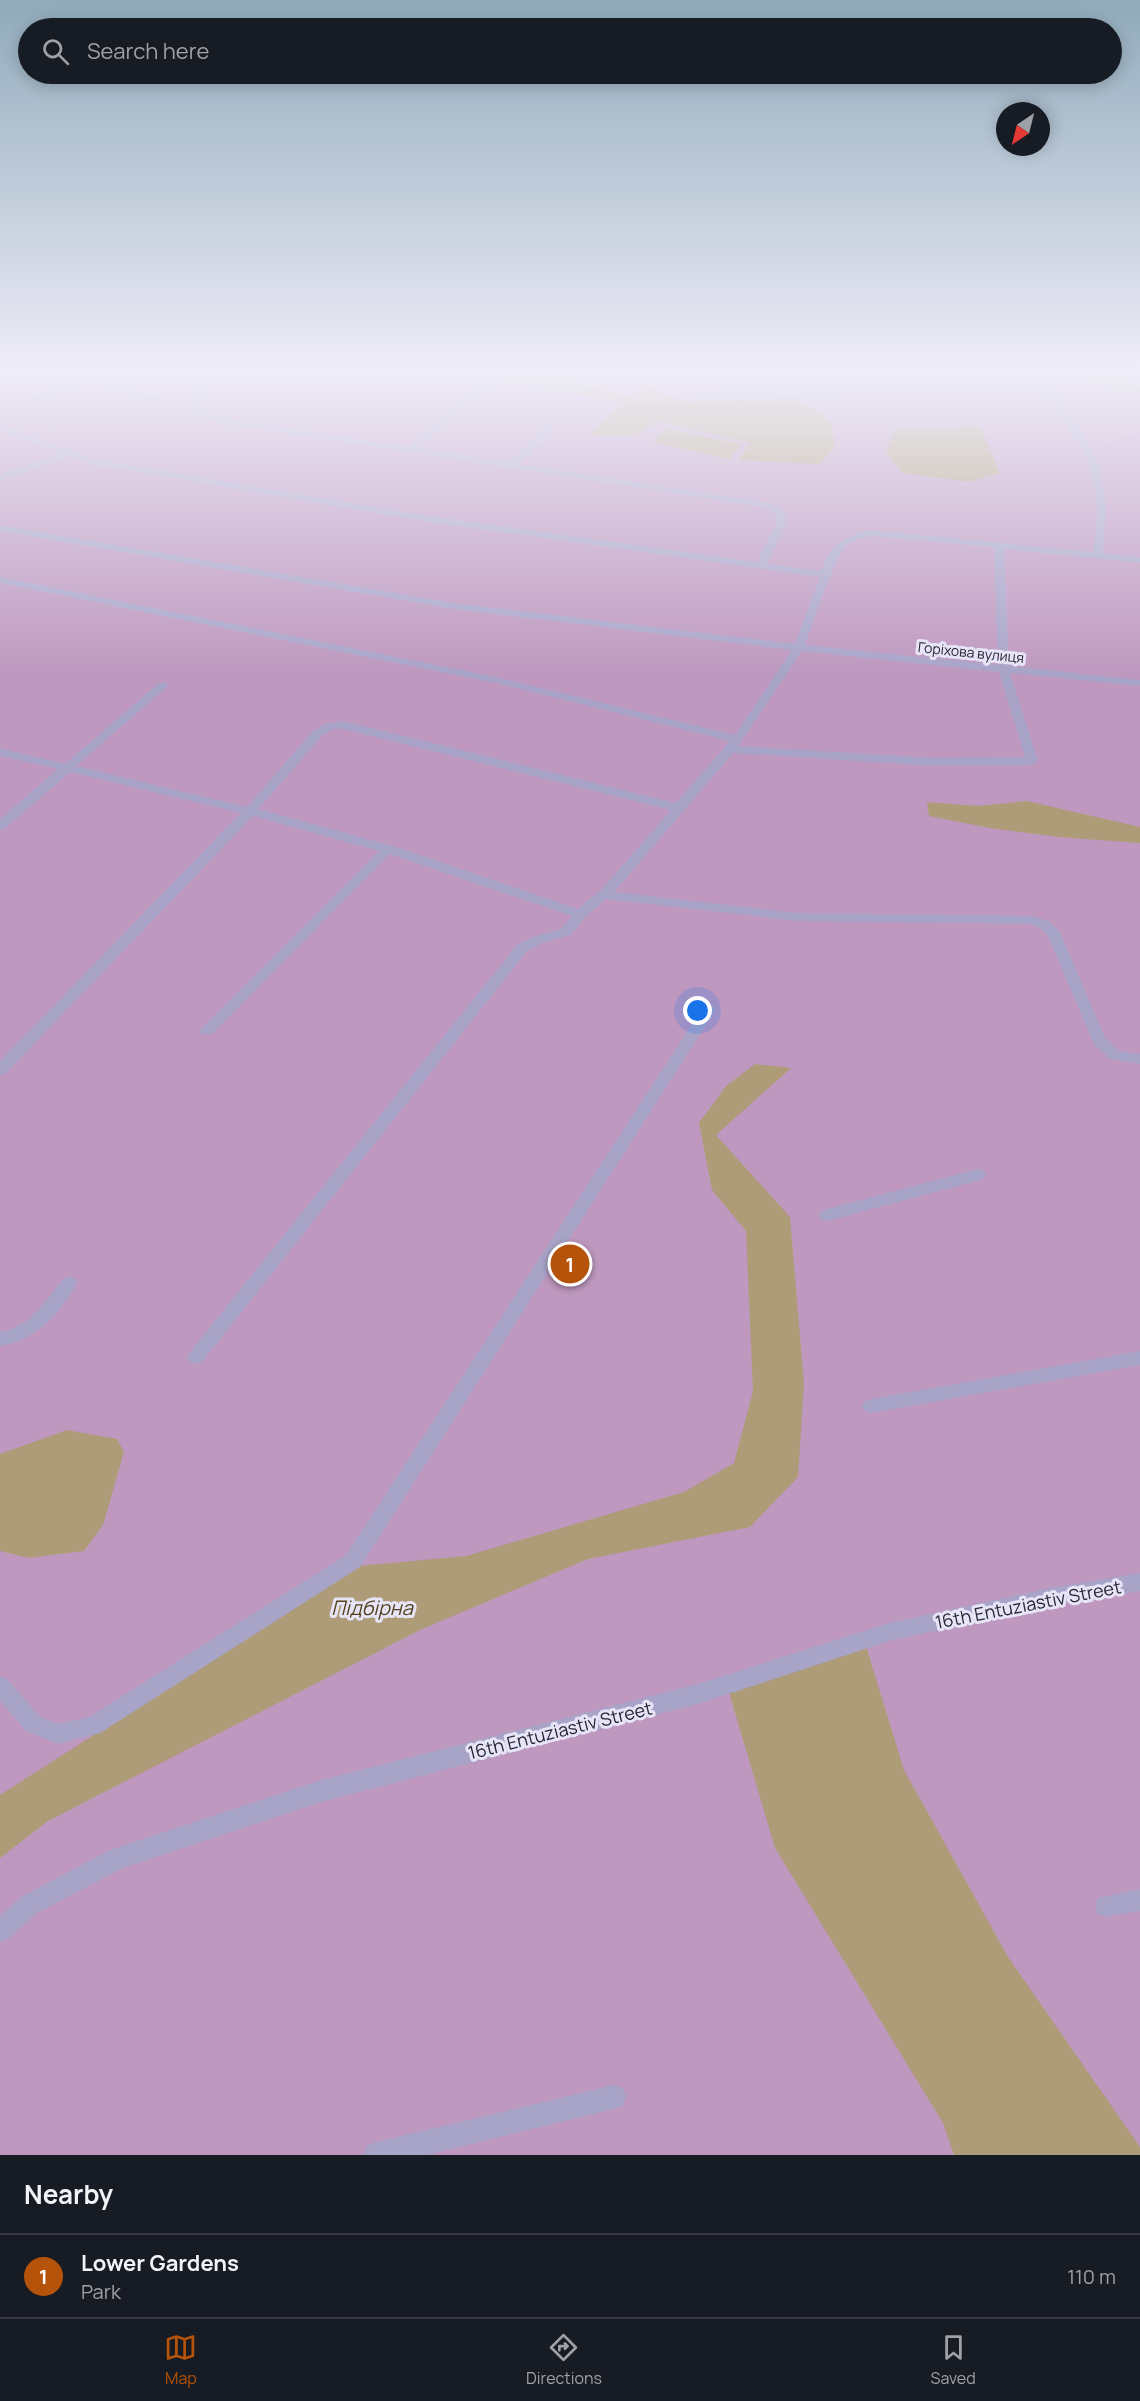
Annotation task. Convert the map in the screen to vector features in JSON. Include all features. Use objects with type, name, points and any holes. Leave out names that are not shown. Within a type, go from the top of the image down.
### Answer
[{"type":"street","points":[[163,474],[422,518],[826,575]]},
{"type":"street","points":[[573,474],[767,505],[779,512],[782,521],[761,565]]},
{"type":"street","points":[[1095,474],[1100,491],[1102,527],[1097,557]]},
{"type":"street","name":"Горіхова вулиця","points":[[0,528],[454,606],[799,647],[1140,683]]},
{"type":"street","points":[[196,1357],[522,948],[537,940],[566,932],[580,914],[604,895],[734,744],[799,647],[827,569],[842,544],[851,538],[870,533],[1140,560]]},
{"type":"street","points":[[0,580],[496,680],[734,744],[935,762],[1032,762],[1004,670],[999,546]]},
{"type":"street","points":[[0,826],[163,685]]},
{"type":"street","points":[[0,1070],[250,811],[317,734],[329,726],[343,725],[680,808]]},
{"type":"street","points":[[0,752],[250,811],[388,849],[580,914]]},
{"type":"street","points":[[207,1031],[388,849]]},
{"type":"street","points":[[604,895],[798,917],[1030,920],[1044,924],[1053,932],[1099,1041],[1115,1055],[1140,1059]]},
{"type":"street","points":[[0,1686],[33,1724],[58,1734],[93,1726],[353,1561],[709,1009]]},
{"type":"street","points":[[827,1215],[978,1175]]},
{"type":"street","points":[[0,1339],[24,1330],[50,1308],[69,1283]]},
{"type":"street","points":[[871,1406],[1140,1358]]},
{"type":"street","name":"16th Entuziastiv Street","points":[[0,1931],[29,1905],[118,1858],[321,1791],[698,1694],[889,1632],[1050,1597],[1140,1582]]},
{"type":"street","points":[[1106,1906],[1140,1900]]},
{"type":"street","points":[[376,2155],[614,2097]]},
{"type":"shaded area","points":[[0,474],[1140,474],[1140,2155],[0,2155]]},
{"type":"water","points":[[907,474],[998,474],[969,482]]},
{"type":"water","points":[[1027,801],[1140,827],[1140,843],[1058,837],[990,828],[929,816],[927,802],[978,806]]},
{"type":"water","name":"Підбірна","points":[[755,1064],[791,1068],[716,1135],[790,1217],[804,1384],[798,1477],[750,1527],[588,1559],[422,1629],[48,1821],[0,1858],[0,1795],[358,1566],[466,1556],[684,1492],[734,1463],[753,1391],[746,1231],[712,1190],[699,1123],[726,1086]]},
{"type":"water","points":[[67,1430],[117,1439],[124,1452],[103,1525],[84,1551],[29,1558],[0,1551],[0,1454]]},
{"type":"water","points":[[865,1643],[904,1770],[1008,1957],[1140,2147],[1140,2155],[954,2155],[943,2123],[775,1848],[728,1689]]},
{"type":"place","name":"Lower Gardens","points":[[570,1264]]}]
